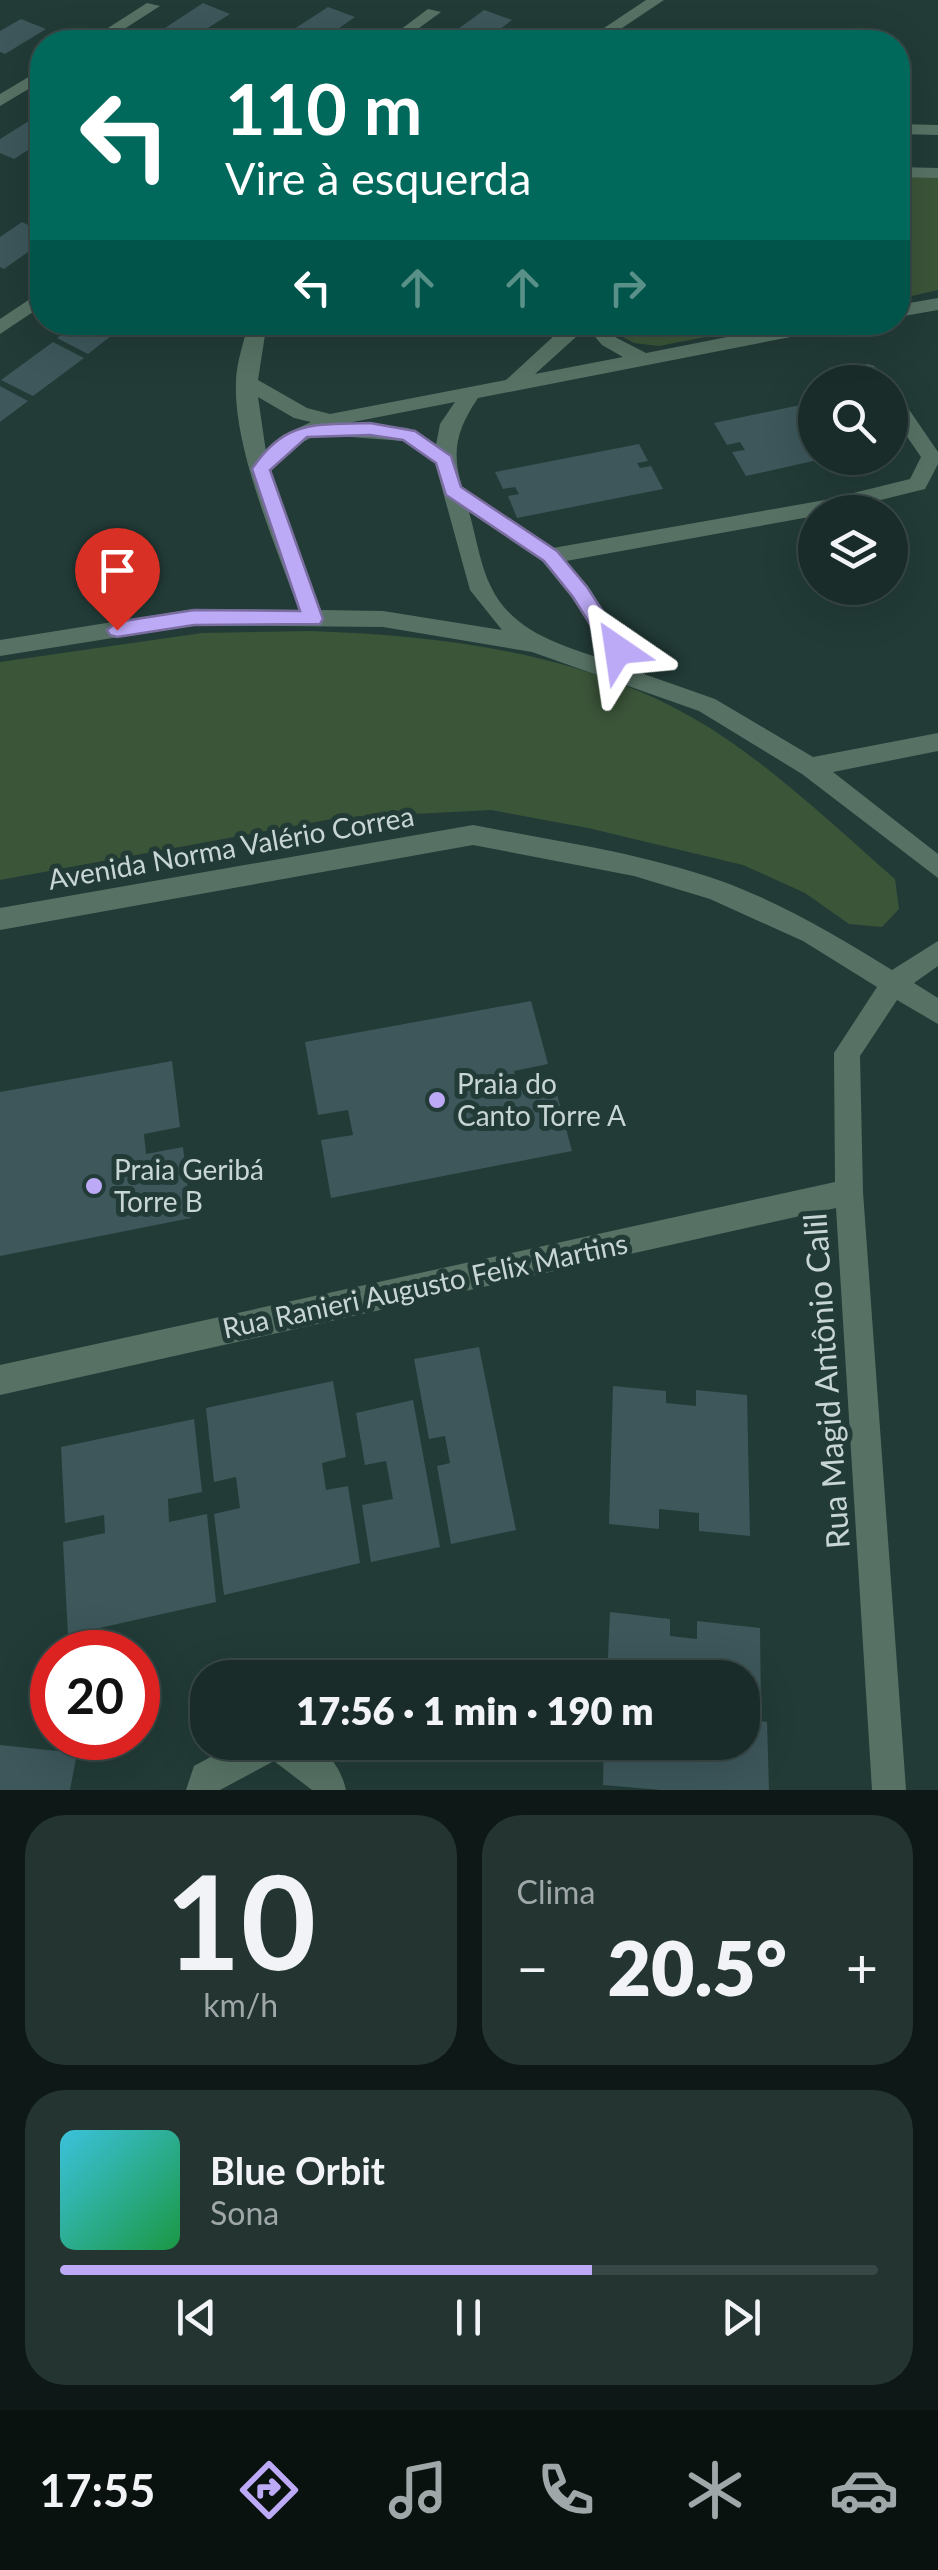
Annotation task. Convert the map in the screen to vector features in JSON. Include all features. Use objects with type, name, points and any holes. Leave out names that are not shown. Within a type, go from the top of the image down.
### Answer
[{"type":"street","points":[[610,30],[656,0]]},
{"type":"street","points":[[113,30],[152,6]]},
{"type":"street","points":[[408,30],[434,12]]},
{"type":"street","points":[[0,101],[30,82]]},
{"type":"street","points":[[910,129],[938,130]]},
{"type":"street","points":[[910,172],[938,173]]},
{"type":"street","points":[[910,309],[938,304]]},
{"type":"street","points":[[0,328],[30,306]]},
{"type":"street","points":[[253,335],[245,381],[261,469],[313,619]]},
{"type":"street","points":[[513,383],[567,335]]},
{"type":"street","points":[[601,335],[644,359]]},
{"type":"street","points":[[261,469],[273,454],[303,432],[332,420],[769,335]]},
{"type":"street","points":[[245,381],[301,413],[332,420]]},
{"type":"street","points":[[470,395],[450,424],[444,460],[480,590],[503,619],[534,644]]},
{"type":"street","points":[[550,556],[825,506],[918,484],[931,457],[908,423]]},
{"type":"street","points":[[303,432],[370,429],[408,435],[444,460]]},
{"type":"street","points":[[452,490],[550,556],[580,592],[636,680]]},
{"type":"street","points":[[0,648],[194,618],[383,620],[534,644],[707,705],[810,767],[938,868]]},
{"type":"street","points":[[810,767],[938,742]]},
{"type":"street","name":"Avenida Norma Valério Correa","points":[[0,919],[473,835],[634,866],[716,890],[812,933],[895,982]]},
{"type":"street","points":[[938,952],[895,982],[938,1012]]},
{"type":"street","name":"Rua Magid Antônio Calil","points":[[889,1790],[850,1192],[847,1054],[895,982]]},
{"type":"street","name":"Rua Ranieri Augusto Felix Martins","points":[[0,1380],[850,1192]]},
{"type":"street","points":[[203,1790],[206,1778],[240,1760]]},
{"type":"street","points":[[301,1760],[326,1777],[329,1790]]},
{"type":"green space","points":[[910,177],[938,177],[938,290],[910,296]]},
{"type":"green space","points":[[619,335],[715,335],[659,346],[634,343]]},
{"type":"green space","points":[[309,631],[408,637],[507,651],[603,677],[649,695],[720,734],[798,794],[895,879],[899,909],[882,927],[849,924],[805,893],[743,865],[588,828],[491,810],[337,818],[0,880],[0,662],[202,633]]},
{"type":"building","points":[[203,3],[230,14],[205,30],[165,28]]},
{"type":"building","points":[[328,7],[355,17],[336,30],[293,30]]},
{"type":"building","points":[[484,10],[512,20],[499,30],[457,30]]},
{"type":"building","points":[[21,19],[46,29],[30,30],[30,39],[5,54],[0,52],[0,31]]},
{"type":"building","points":[[30,120],[30,149],[14,159],[0,153],[0,139]]},
{"type":"building","points":[[22,222],[30,226],[30,251],[4,269],[0,267],[0,237]]},
{"type":"building","points":[[61,335],[112,335],[88,354],[57,338]]},
{"type":"building","points":[[53,342],[84,358],[33,396],[1,380]]},
{"type":"building","points":[[0,386],[28,401],[0,422]]},
{"type":"building","points":[[798,406],[798,464],[746,476],[732,452],[745,450],[740,442],[727,445],[714,423]]},
{"type":"building","points":[[639,444],[648,461],[637,463],[640,468],[651,466],[663,489],[517,518],[508,496],[519,494],[515,487],[503,489],[495,472]]},
{"type":"building","name":"Praia do Canto Torre A","points":[[531,1001],[548,1064],[514,1071],[518,1090],[554,1083],[572,1151],[331,1198],[321,1140],[353,1135],[348,1110],[318,1115],[305,1042]]},
{"type":"building","name":"Praia Geribá Torre B","points":[[172,1061],[180,1127],[144,1134],[146,1154],[183,1147],[191,1218],[0,1256],[0,1092]]},
{"type":"building","points":[[479,1347],[516,1530],[451,1544],[437,1466],[450,1463],[445,1436],[429,1439],[414,1359]]},
{"type":"building","points":[[333,1381],[346,1457],[322,1463],[326,1490],[348,1486],[360,1563],[224,1595],[214,1514],[240,1508],[236,1477],[214,1482],[206,1408]]},
{"type":"building","points":[[613,1386],[666,1391],[666,1403],[696,1406],[696,1390],[747,1395],[750,1536],[699,1531],[699,1513],[659,1509],[659,1529],[609,1524]]},
{"type":"building","points":[[413,1400],[440,1547],[371,1562],[362,1505],[393,1499],[386,1461],[365,1465],[356,1413]]},
{"type":"building","points":[[194,1419],[202,1492],[168,1499],[169,1522],[207,1514],[216,1602],[90,1630],[68,1630],[63,1542],[105,1533],[104,1515],[65,1523],[61,1447]]},
{"type":"building","points":[[610,1612],[670,1619],[670,1636],[697,1639],[697,1621],[760,1628],[761,1707],[760,1660],[608,1660]]},
{"type":"building","points":[[760,1721],[767,1722],[769,1790],[661,1790],[603,1785],[604,1760],[760,1760]]},
{"type":"building","points":[[0,1745],[30,1748],[30,1760],[76,1760],[70,1790],[0,1790]]},
{"type":"place","name":"Praia do Canto Torre A","points":[[437,1100]]},
{"type":"place","name":"Praia Geribá Torre B","points":[[94,1186]]},
{"type":"route","points":[[117,630],[194,618],[313,619],[261,469],[273,454],[303,432],[370,429],[408,435],[444,460],[452,490],[550,556],[580,592],[618,650]]}]
